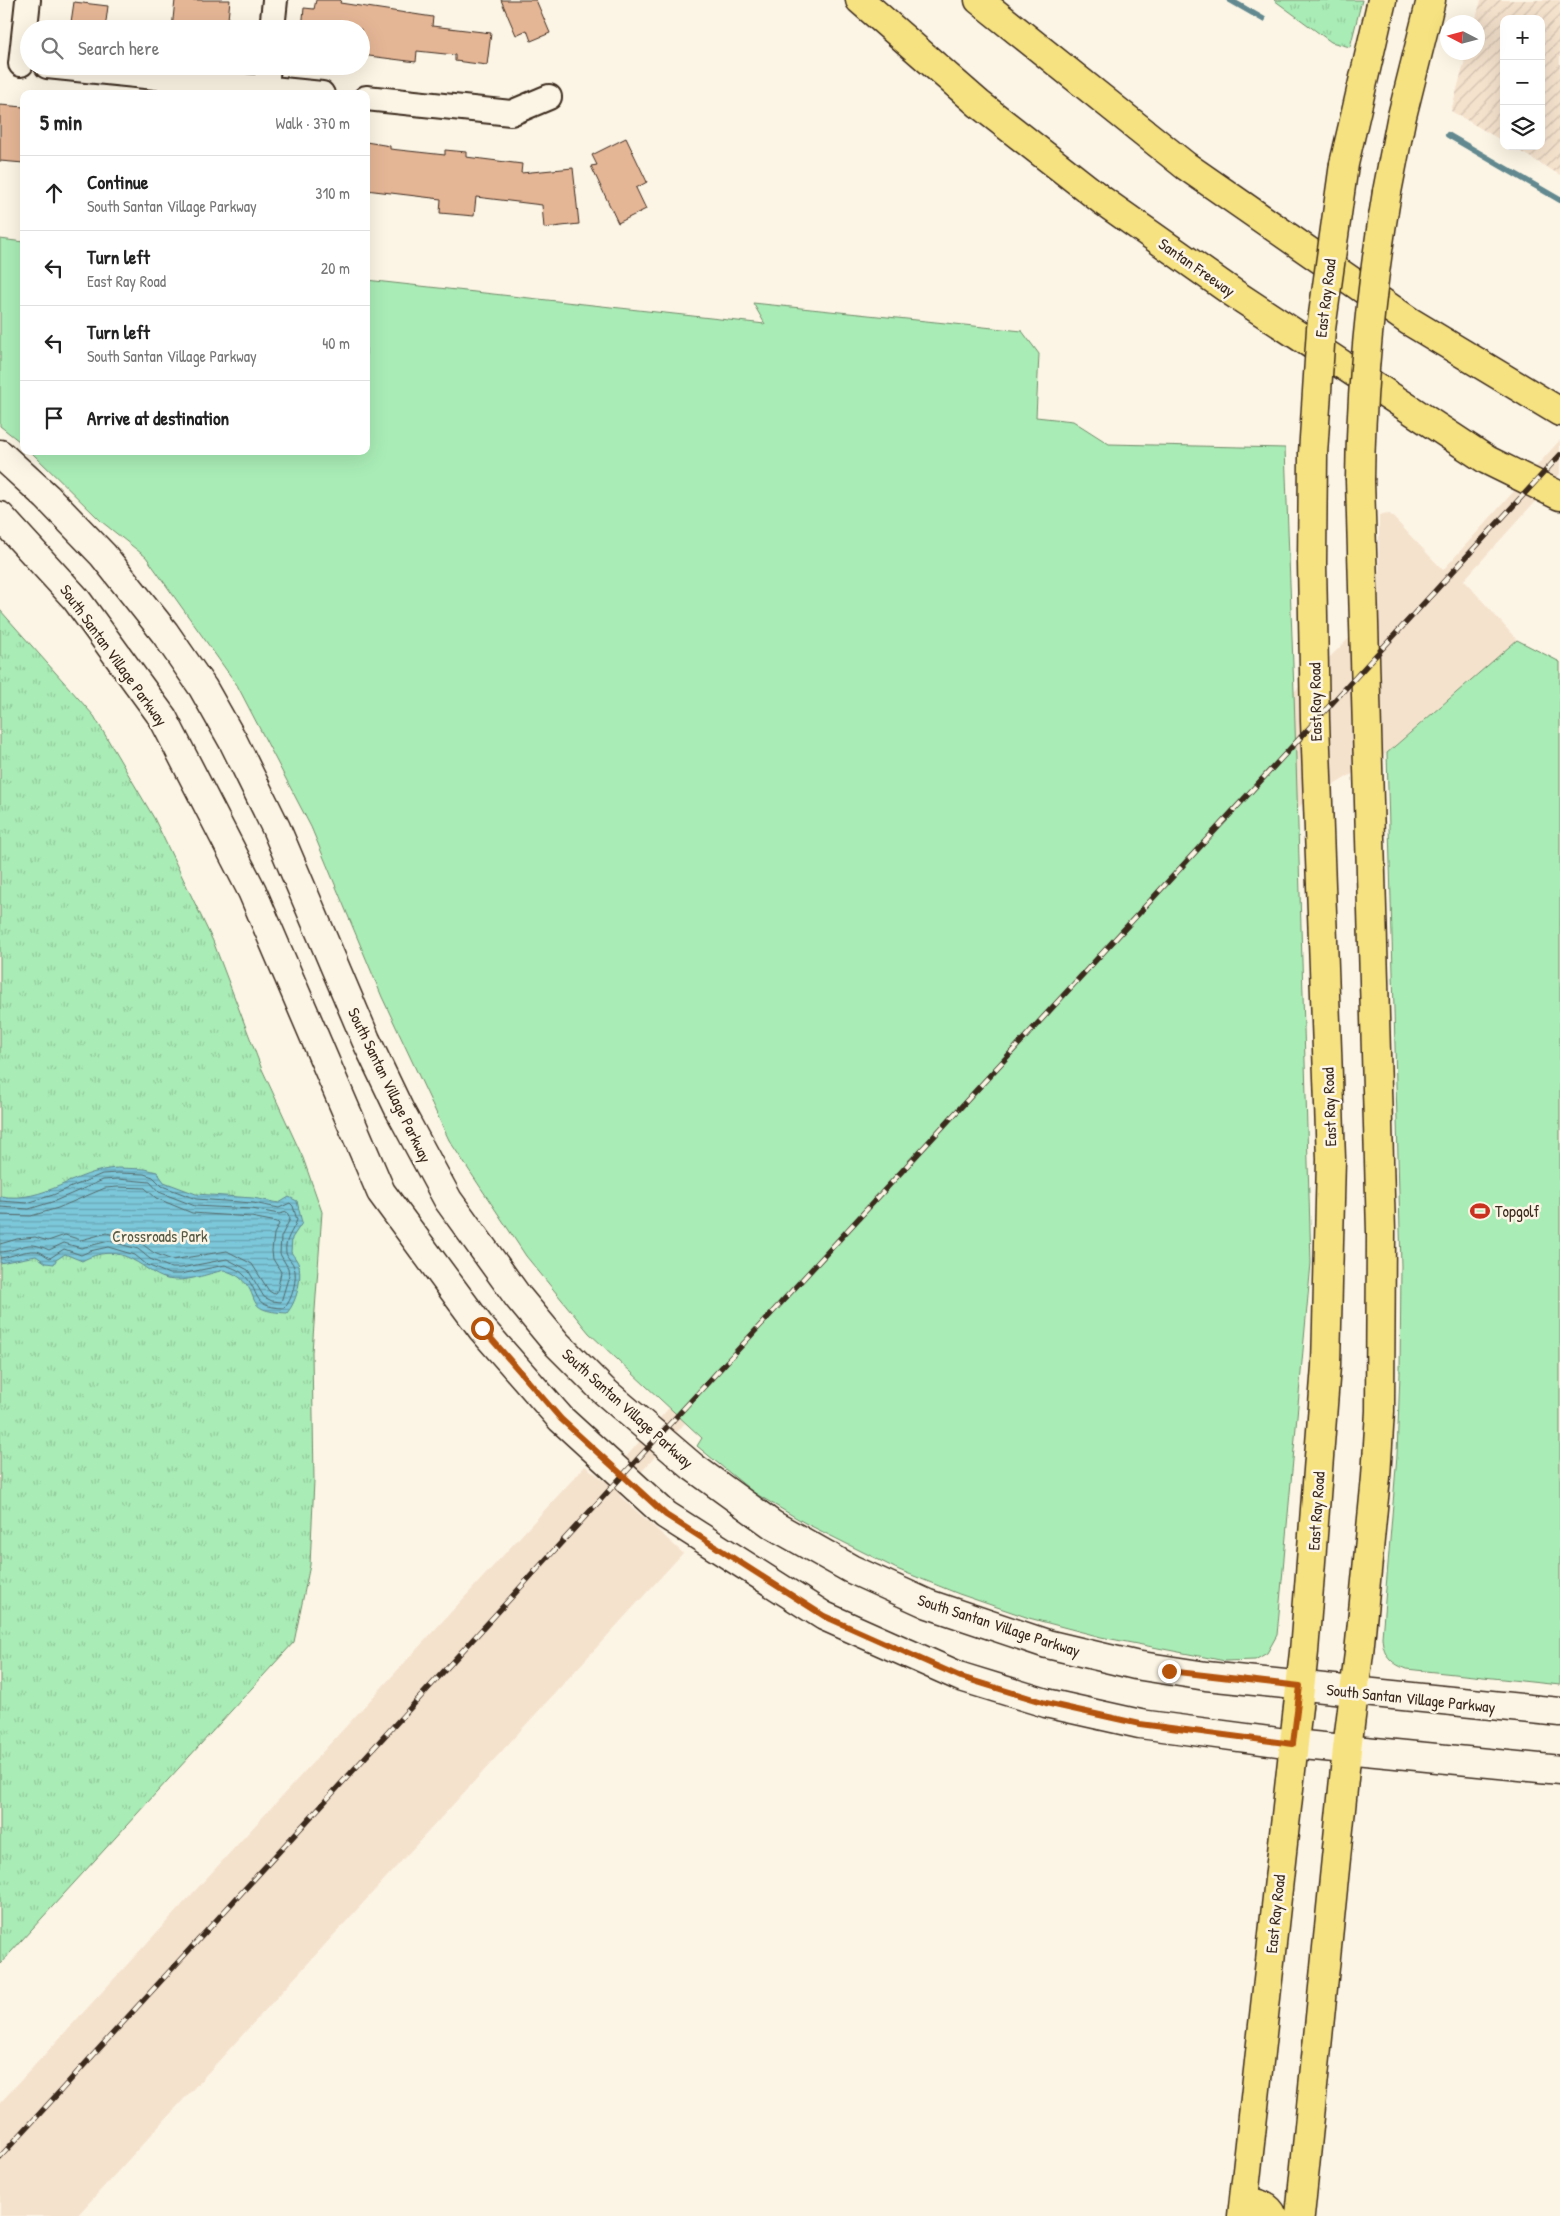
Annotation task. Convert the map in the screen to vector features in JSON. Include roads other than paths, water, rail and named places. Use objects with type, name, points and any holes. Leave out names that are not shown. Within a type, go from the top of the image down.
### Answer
[{"type":"main road","name":"Santan Freeway","points":[[860,0],[979,104],[1103,201],[1232,292],[1487,460],[1560,496]]},
{"type":"main road","points":[[979,0],[1186,166],[1408,321],[1560,412]]},
{"type":"main road","name":"East Ray Road","points":[[1243,2208],[1300,1686],[1311,1572],[1326,1366],[1331,1159],[1315,721],[1312,563],[1314,454],[1322,320],[1344,164],[1382,0]]},
{"type":"main road","points":[[1300,2216],[1376,1477],[1381,1341],[1381,1232],[1360,480],[1361,430],[1366,348],[1387,192],[1401,120],[1431,0]]},
{"type":"main road","name":"South Santan Village Parkway","points":[[0,454],[47,497],[102,555],[165,633],[202,688],[233,741],[272,820],[366,1040],[399,1109],[448,1200],[513,1290],[557,1344],[603,1390],[693,1467],[729,1494],[814,1550],[887,1587],[978,1622],[1095,1656],[1206,1676],[1560,1712]]},
{"type":"main road","name":"South Santan Village Parkway","points":[[0,516],[76,599],[163,718],[252,891],[381,1192],[482,1328],[561,1419],[666,1515],[824,1616],[961,1677],[1046,1703],[1140,1724],[1293,1744],[1560,1770]]},
{"type":"main road","points":[[1243,2208],[1262,2205],[1271,2211],[1274,2216]]},
{"type":"street","points":[[25,20],[28,0]]},
{"type":"street","points":[[273,20],[275,0]]},
{"type":"street","points":[[17,63],[20,46]]},
{"type":"street","points":[[227,75],[267,77],[309,90]]},
{"type":"street","points":[[370,98],[510,113],[549,97]]},
{"type":"water","points":[[118,1168],[145,1169],[157,1172],[164,1182],[196,1194],[253,1198],[279,1203],[289,1197],[297,1201],[302,1223],[292,1238],[291,1252],[297,1261],[300,1278],[296,1297],[287,1313],[273,1312],[258,1306],[246,1284],[237,1276],[224,1270],[188,1279],[167,1279],[127,1257],[107,1253],[82,1261],[65,1254],[56,1260],[54,1264],[46,1263],[36,1256],[0,1263],[0,1196],[16,1197],[31,1195],[88,1174]]},
{"type":"waterway","points":[[1230,0],[1263,19]]},
{"type":"waterway","points":[[1448,135],[1560,200]]},
{"type":"railway","points":[[0,2157],[677,1416],[1560,455]]},
{"type":"place","name":"Topgolf","points":[[1480,1211]]},
{"type":"park label","name":"Crossroads Park","points":[[160,1236]]}]
